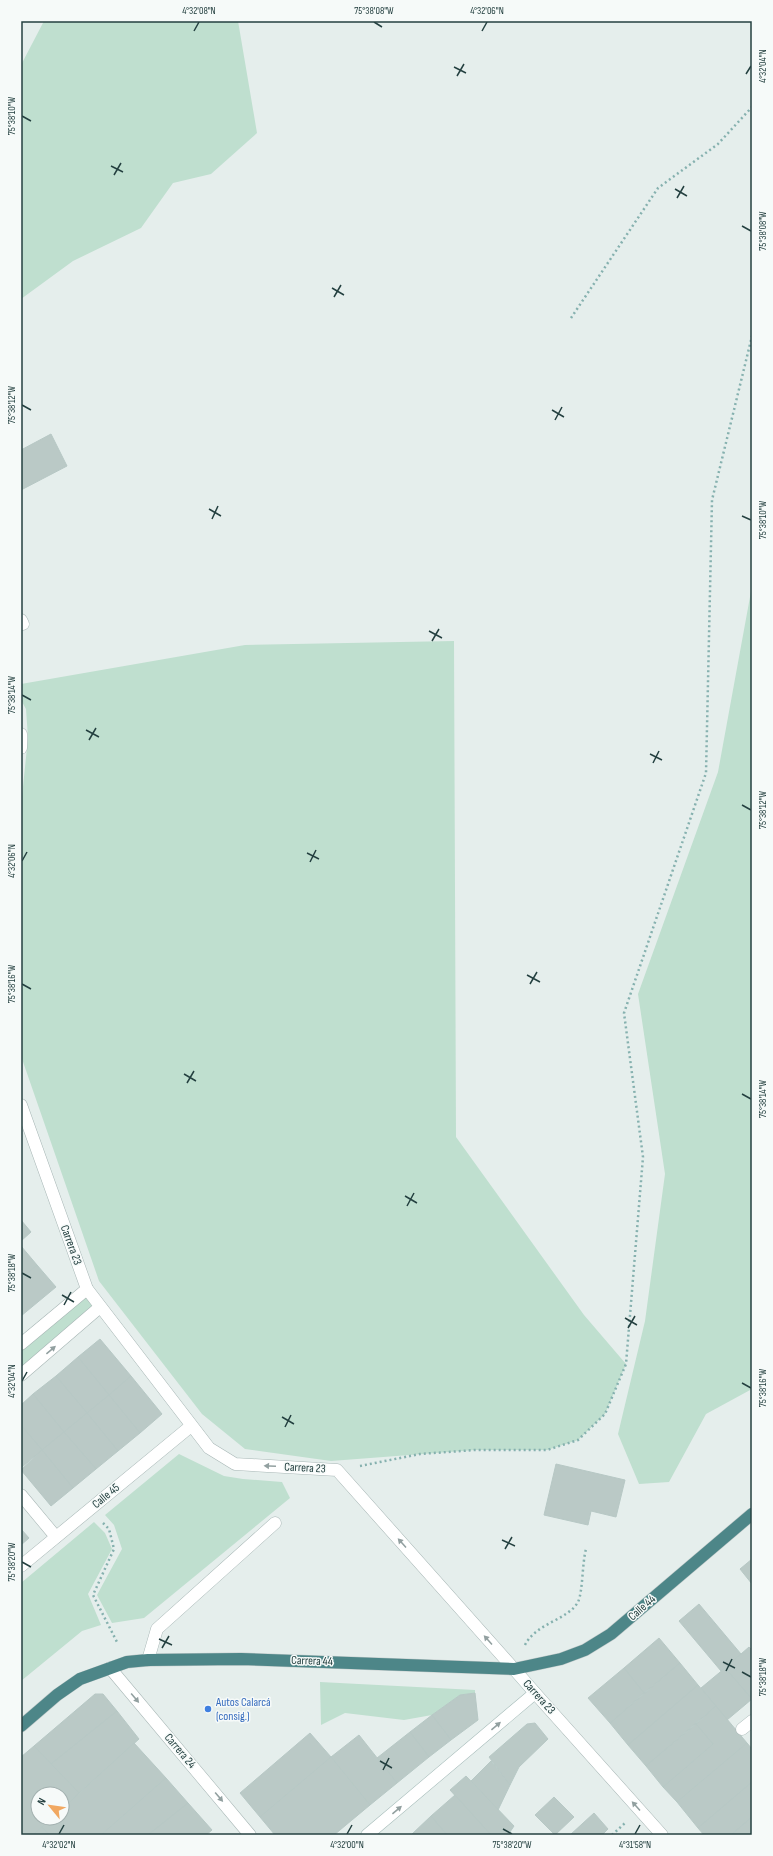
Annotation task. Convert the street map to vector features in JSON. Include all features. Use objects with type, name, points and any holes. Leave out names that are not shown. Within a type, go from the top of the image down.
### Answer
[{"type":"highway","name":"Calle 44","points":[[514,1669],[561,1659],[585,1650],[611,1634],[752,1514]]},
{"type":"highway","name":"Carrera 44","points":[[110,1668],[127,1662],[148,1660],[241,1659],[514,1669]]},
{"type":"highway","points":[[21,1726],[57,1695],[80,1679],[110,1668]]},
{"type":"street","points":[[21,734],[21,748]]},
{"type":"street","name":"Carrera 23","points":[[21,1105],[87,1289],[209,1448],[235,1464],[337,1470],[662,1835]]},
{"type":"street","points":[[21,1344],[87,1289]]},
{"type":"street","points":[[21,1375],[100,1307]]},
{"type":"street","name":"Calle 45","points":[[21,1566],[191,1426]]},
{"type":"street","points":[[21,1495],[56,1537]]},
{"type":"street","points":[[148,1660],[157,1629],[275,1523]]},
{"type":"street","name":"Carrera 24","points":[[110,1668],[250,1835]]},
{"type":"street","points":[[367,1835],[535,1693]]},
{"type":"street","points":[[742,1729],[752,1721]]},
{"type":"path","points":[[571,318],[658,188],[718,144],[752,107]]},
{"type":"path","points":[[337,1470],[420,1454],[475,1450],[547,1450],[578,1440],[605,1414],[626,1364],[643,1157],[624,1013],[706,773],[712,500],[752,336]]},
{"type":"path","points":[[90,1510],[109,1529],[114,1549],[93,1595],[127,1662]]},
{"type":"path","points":[[514,1669],[529,1638],[542,1627],[566,1613],[578,1602],[586,1549]]},
{"type":"green space","points":[[44,21],[238,21],[257,133],[211,174],[173,183],[141,228],[73,261],[21,299],[21,65]]},
{"type":"green space","points":[[752,586],[752,1389],[706,1414],[669,1482],[639,1484],[618,1434],[645,1321],[665,1174],[638,994],[718,772]]},
{"type":"green space","points":[[454,641],[456,1137],[584,1315],[626,1364],[605,1414],[578,1440],[547,1450],[475,1450],[331,1461],[245,1449],[202,1414],[99,1281],[21,1056],[21,806],[28,738],[26,709],[21,700],[21,684],[245,645]]},
{"type":"green space","points":[[87,1290],[99,1307],[21,1374],[21,1345]]},
{"type":"green space","points":[[179,1454],[224,1476],[282,1482],[290,1498],[144,1618],[112,1623],[97,1595],[122,1549],[114,1525],[105,1515]]},
{"type":"green space","points":[[94,1522],[105,1533],[112,1549],[88,1594],[101,1625],[82,1631],[21,1681],[21,1583]]},
{"type":"green space","points":[[320,1682],[475,1690],[475,1693],[460,1695],[432,1715],[404,1720],[345,1713],[321,1725]]},
{"type":"building","points":[[51,434],[67,466],[21,490],[21,450]]},
{"type":"building","points":[[21,1220],[31,1232],[21,1241]]},
{"type":"building","points":[[21,1246],[37,1265],[21,1279]]},
{"type":"building","points":[[37,1265],[56,1287],[21,1316],[21,1279]]},
{"type":"building","points":[[100,1339],[131,1376],[109,1395],[78,1357]]},
{"type":"building","points":[[78,1357],[109,1395],[87,1413],[56,1376]]},
{"type":"building","points":[[56,1376],[87,1413],[64,1432],[33,1394]]},
{"type":"building","points":[[131,1376],[162,1414],[140,1433],[109,1395]]},
{"type":"building","points":[[33,1394],[64,1432],[42,1450],[21,1425],[21,1405]]},
{"type":"building","points":[[109,1395],[140,1433],[118,1451],[87,1413]]},
{"type":"building","points":[[87,1413],[118,1451],[96,1469],[64,1432]]},
{"type":"building","points":[[21,1425],[42,1450],[21,1468]]},
{"type":"building","points":[[64,1432],[96,1469],[73,1488],[42,1450]]},
{"type":"building","points":[[42,1450],[73,1488],[51,1506],[21,1470]]},
{"type":"building","points":[[556,1464],[625,1480],[616,1517],[591,1511],[588,1525],[544,1515]]},
{"type":"building","points":[[21,1529],[29,1538],[21,1545]]},
{"type":"building","points":[[752,1559],[752,1584],[740,1569]]},
{"type":"building","points":[[699,1604],[741,1654],[721,1671],[679,1621]]},
{"type":"building","points":[[659,1638],[680,1663],[644,1693],[624,1668]]},
{"type":"building","points":[[749,1647],[752,1650],[752,1699],[725,1668]]},
{"type":"building","points":[[680,1663],[698,1685],[628,1745],[610,1723]]},
{"type":"building","points":[[624,1668],[644,1693],[610,1723],[588,1698]]},
{"type":"building","points":[[725,1668],[752,1699],[727,1720],[701,1688]]},
{"type":"building","points":[[698,1685],[716,1706],[646,1766],[628,1745]]},
{"type":"building","points":[[475,1693],[478,1720],[451,1740],[432,1715],[460,1695]]},
{"type":"building","points":[[95,1694],[103,1694],[117,1711],[51,1764],[34,1746]]},
{"type":"building","points":[[716,1706],[747,1743],[677,1802],[663,1787],[713,1744],[696,1724]]},
{"type":"building","points":[[117,1711],[139,1739],[79,1793],[51,1764]]},
{"type":"building","points":[[432,1715],[451,1740],[429,1757],[410,1732]]},
{"type":"building","points":[[535,1723],[548,1739],[519,1767],[510,1785],[489,1757],[527,1724]]},
{"type":"building","points":[[696,1724],[713,1744],[663,1787],[646,1766]]},
{"type":"building","points":[[410,1732],[429,1757],[397,1783],[377,1758]]},
{"type":"building","points":[[310,1733],[331,1757],[260,1817],[240,1793]]},
{"type":"building","points":[[359,1735],[397,1783],[370,1805],[331,1757]]},
{"type":"building","points":[[134,1743],[166,1778],[101,1835],[49,1835],[42,1827],[43,1826],[70,1826],[70,1802]]},
{"type":"building","points":[[747,1743],[752,1749],[752,1782],[698,1828],[677,1802]]},
{"type":"building","points":[[34,1746],[79,1793],[70,1801],[70,1786],[30,1786],[30,1826],[43,1826],[33,1835],[21,1835],[21,1757]]},
{"type":"building","points":[[331,1757],[370,1805],[334,1835],[275,1835],[260,1817]]},
{"type":"building","points":[[491,1761],[510,1785],[498,1810],[471,1781]]},
{"type":"building","points":[[466,1776],[514,1826],[508,1835],[491,1835],[450,1790]]},
{"type":"building","points":[[166,1778],[188,1803],[148,1835],[101,1835]]},
{"type":"building","points":[[752,1782],[752,1817],[731,1835],[704,1835],[698,1828]]},
{"type":"building","points":[[455,1795],[491,1835],[447,1835],[431,1816]]},
{"type":"building","points":[[554,1797],[574,1817],[555,1835],[535,1815]]},
{"type":"building","points":[[188,1803],[212,1830],[206,1835],[148,1835]]},
{"type":"building","points":[[594,1813],[608,1829],[602,1835],[570,1835]]},
{"type":"building","points":[[431,1816],[447,1835],[411,1835]]},
{"type":"building","points":[[752,1817],[752,1835],[731,1835]]},
{"type":"building","points":[[42,1827],[49,1835],[33,1835]]},
{"type":"place","name":"Autos Calarcá (consig.)","points":[[208,1709]]}]
